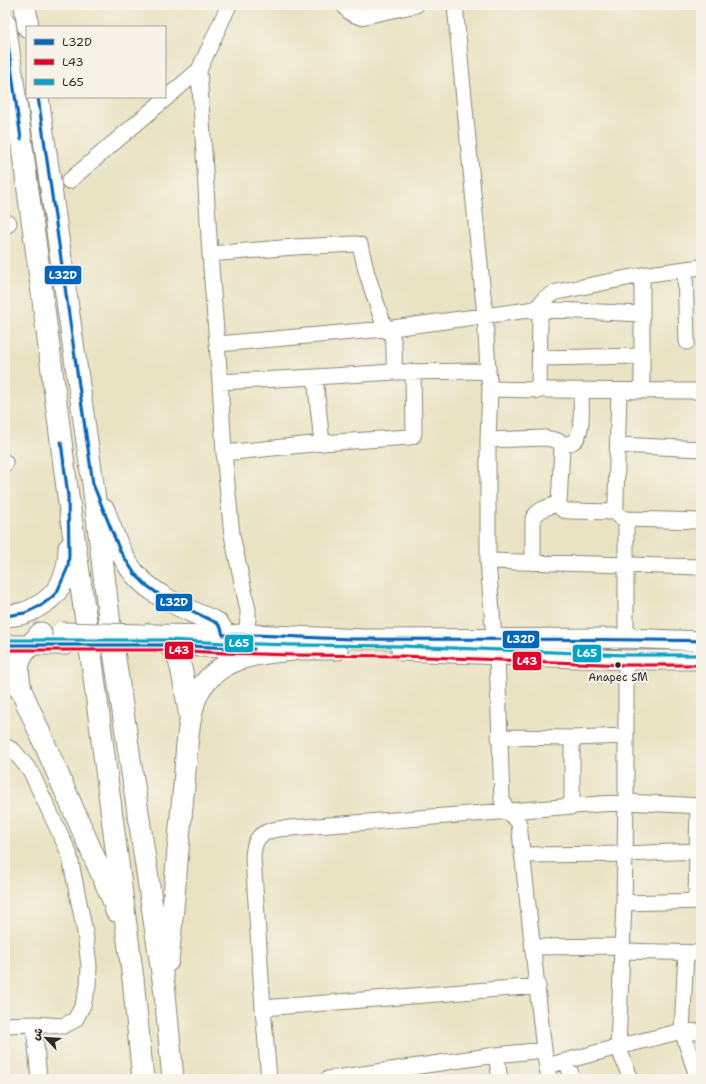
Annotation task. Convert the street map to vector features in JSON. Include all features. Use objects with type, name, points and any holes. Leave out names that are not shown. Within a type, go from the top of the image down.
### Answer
[{"type":"highway","points":[[25,5],[28,26]]},
{"type":"highway","points":[[5,23],[68,496],[94,678],[133,979],[143,1079]]},
{"type":"highway","points":[[38,98],[93,484],[110,625],[166,993],[173,1079]]},
{"type":"highway","points":[[93,484],[120,551],[135,574],[146,585],[161,596],[217,624],[221,628],[223,642]]},
{"type":"highway","points":[[5,616],[25,613],[40,606],[52,598],[57,592],[68,567],[68,496]]},
{"type":"highway","points":[[144,638],[169,645],[175,652],[180,661],[190,718]]},
{"type":"highway","points":[[36,639],[22,654],[20,660],[18,677],[21,690],[113,900],[133,979]]},
{"type":"highway","points":[[166,993],[190,718],[198,692],[211,676],[224,666],[240,658],[293,650]]},
{"type":"highway","points":[[5,673],[21,690]]},
{"type":"main road","points":[[5,633],[36,639]]},
{"type":"main road","points":[[169,645],[223,642],[246,634],[496,647],[626,660],[701,660]]},
{"type":"main road","points":[[5,645],[36,639],[144,638],[223,642],[293,650],[401,651],[496,647],[626,638],[701,641]]},
{"type":"street","points":[[70,181],[199,70],[229,5]]},
{"type":"street","points":[[344,5],[347,12],[361,17],[416,5]]},
{"type":"street","points":[[455,5],[485,316],[490,389],[488,440],[488,561],[496,647],[502,800],[508,812],[516,819],[518,824],[538,986],[544,1050],[548,1073],[566,1061],[618,1047],[682,1031],[701,1032]]},
{"type":"street","points":[[199,70],[224,453],[232,535],[248,610],[246,634]]},
{"type":"street","points":[[210,254],[294,247],[360,245],[367,274],[385,329],[390,333],[393,339],[394,372]]},
{"type":"street","points":[[536,309],[545,298],[557,292],[642,275],[701,267]]},
{"type":"street","points":[[685,269],[687,342]]},
{"type":"street","points":[[642,275],[642,390]]},
{"type":"street","points":[[536,309],[540,316],[539,390]]},
{"type":"street","points":[[218,344],[385,329],[536,309],[642,314]]},
{"type":"street","points":[[540,358],[642,356]]},
{"type":"street","points":[[220,382],[394,372],[488,371]]},
{"type":"street","points":[[224,453],[413,436],[413,372]]},
{"type":"street","points":[[315,377],[322,443]]},
{"type":"street","points":[[490,389],[701,391]]},
{"type":"street","points":[[488,440],[545,438],[555,440],[562,444],[574,442],[579,433],[581,391]]},
{"type":"street","points":[[619,391],[618,445],[621,515],[626,565],[626,638]]},
{"type":"street","points":[[562,444],[559,503],[561,509],[565,511],[701,521]]},
{"type":"street","points":[[618,445],[701,449]]},
{"type":"street","points":[[532,562],[532,519],[540,510],[559,503]]},
{"type":"street","points":[[488,561],[701,567]]},
{"type":"street","points":[[626,660],[624,903],[618,1047],[631,1079]]},
{"type":"street","points":[[499,737],[572,738],[626,736]]},
{"type":"street","points":[[572,738],[572,807]]},
{"type":"street","points":[[5,746],[14,751],[31,772],[69,853],[85,932],[89,966],[88,986],[83,1005],[75,1020],[63,1026],[34,1024],[5,1025]]},
{"type":"street","points":[[269,1079],[253,848],[255,841],[269,830],[626,802],[700,806],[697,851],[699,901],[624,903]]},
{"type":"street","points":[[522,854],[625,854],[697,851]]},
{"type":"street","points":[[533,947],[701,953]]},
{"type":"street","points":[[686,952],[682,1031],[698,1079]]},
{"type":"street","points":[[263,1008],[538,986]]},
{"type":"street","points":[[34,1024],[39,1079]]},
{"type":"street","points":[[328,1079],[496,1055],[544,1050]]},
{"type":"street","points":[[496,1055],[500,1079]]},
{"type":"street","points":[[566,1061],[573,1079]]},
{"type":"transit line","name":"L32D","points":[[5,23],[21,139]]},
{"type":"transit line","name":"L32D","points":[[38,98],[93,484],[120,551],[135,574],[146,585],[161,596],[217,623],[221,628],[223,635],[347,639],[701,641]]},
{"type":"transit line","name":"L32D","points":[[5,616],[25,613],[40,606],[51,598],[57,592],[68,567],[68,496],[61,442]]},
{"type":"transit line","name":"L65","points":[[5,640],[169,640],[293,645],[401,646],[626,655],[701,655]]},
{"type":"transit line","name":"L32D","points":[[5,645],[169,645],[254,649]]},
{"type":"transit line","name":"L43","points":[[5,650],[169,650],[293,655],[401,656],[626,665],[701,665]]},
{"type":"place","name":"Anapec SM","points":[[618,665]]}]
